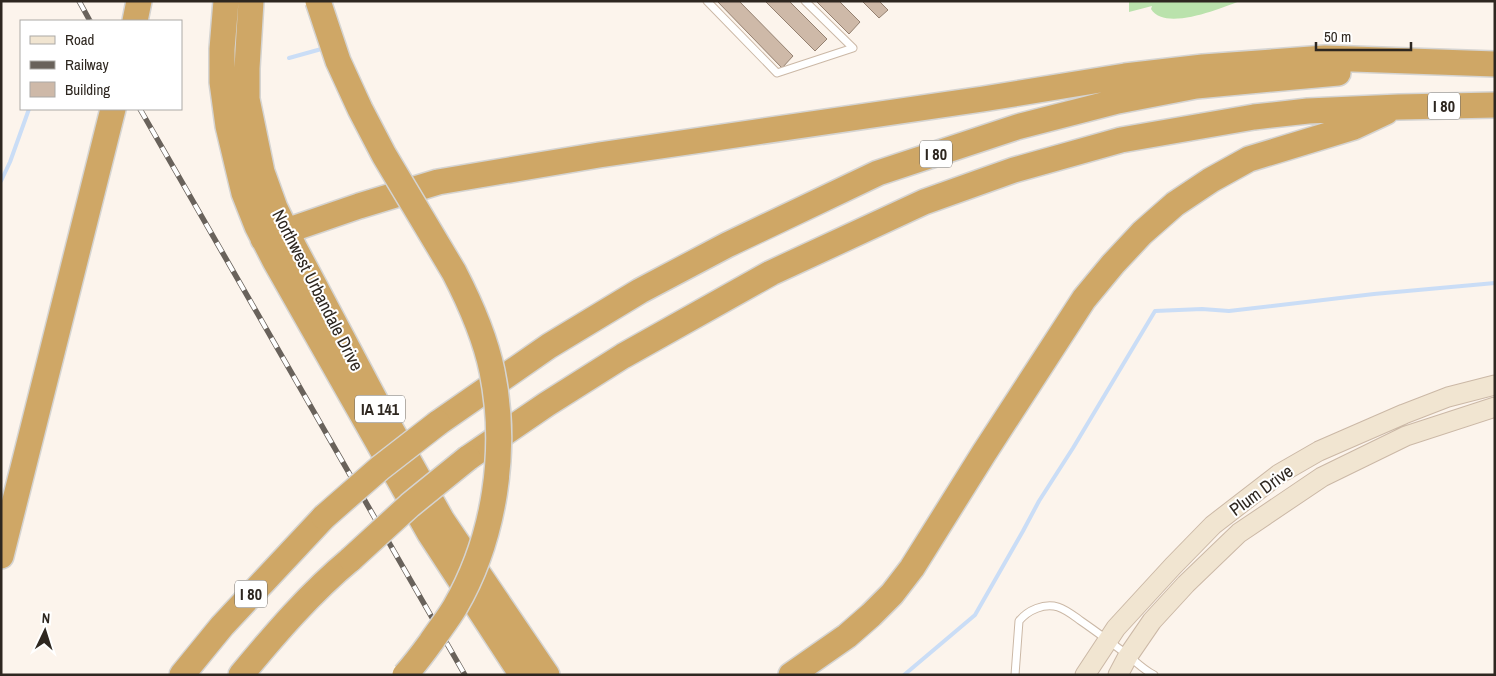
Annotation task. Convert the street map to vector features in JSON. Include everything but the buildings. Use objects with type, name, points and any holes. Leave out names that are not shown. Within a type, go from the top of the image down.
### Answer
[{"type":"highway","points":[[135,20],[139,1]]},
{"type":"highway","name":"IA 141","points":[[226,1],[222,49],[222,82],[240,125]]},
{"type":"highway","name":"IA 141","points":[[240,125],[247,99],[251,1]]},
{"type":"highway","points":[[318,1],[338,60],[360,109],[384,155],[464,292],[484,342],[495,388],[499,451],[494,498],[484,543],[455,608],[405,675]]},
{"type":"highway","points":[[274,235],[358,206],[438,182],[599,155],[983,99],[1125,76],[1203,67],[1325,58],[1495,64]]},
{"type":"highway","name":"I 80","points":[[182,675],[222,626],[324,517],[380,468],[438,423],[549,346],[640,291],[728,245],[878,173],[1017,127],[1118,101],[1196,86],[1363,71],[1495,64]]},
{"type":"highway","name":"I 80","points":[[240,675],[287,621],[332,574],[410,505],[468,458],[547,404],[623,356],[771,273],[924,202],[1014,170],[1121,140],[1254,117],[1308,111],[1495,105]]},
{"type":"highway","points":[[791,675],[847,636],[892,594],[917,560],[1084,299],[1142,233],[1175,204],[1211,180],[1249,159],[1354,127],[1399,107]]},
{"type":"highway","points":[[1,556],[110,119]]},
{"type":"highway","name":"Northwest Urbandale Drive","points":[[240,125],[262,172],[275,208],[274,235],[430,534],[522,675]]},
{"type":"highway","name":"Northwest Urbandale Drive","points":[[274,235],[383,415],[442,520],[548,675]]},
{"type":"street","name":"Plum Drive","points":[[1085,675],[1116,628],[1173,566],[1213,526],[1279,474],[1319,451],[1404,414],[1448,398],[1495,385]]},
{"type":"street","name":"Plum Drive","points":[[1118,675],[1128,656],[1152,621],[1186,584],[1239,533],[1330,473],[1406,436],[1495,407]]},
{"type":"lane","points":[[707,1],[776,73],[853,48],[805,1]]},
{"type":"lane","points":[[1015,675],[1020,621],[1024,615],[1045,606],[1056,606],[1066,610],[1146,671],[1154,675]]},
{"type":"green space","points":[[1129,1],[1240,1],[1207,13],[1180,18],[1168,18],[1158,16],[1151,9],[1152,6],[1129,12]]},
{"type":"waterway","points":[[289,58],[325,48]]},
{"type":"waterway","points":[[1,181],[29,110]]},
{"type":"waterway","points":[[904,675],[975,615],[1039,501],[1155,311],[1202,309],[1229,311],[1374,294],[1495,283]]},
{"type":"railway","points":[[79,1],[89,20]]},
{"type":"railway","points":[[141,110],[465,675]]}]
